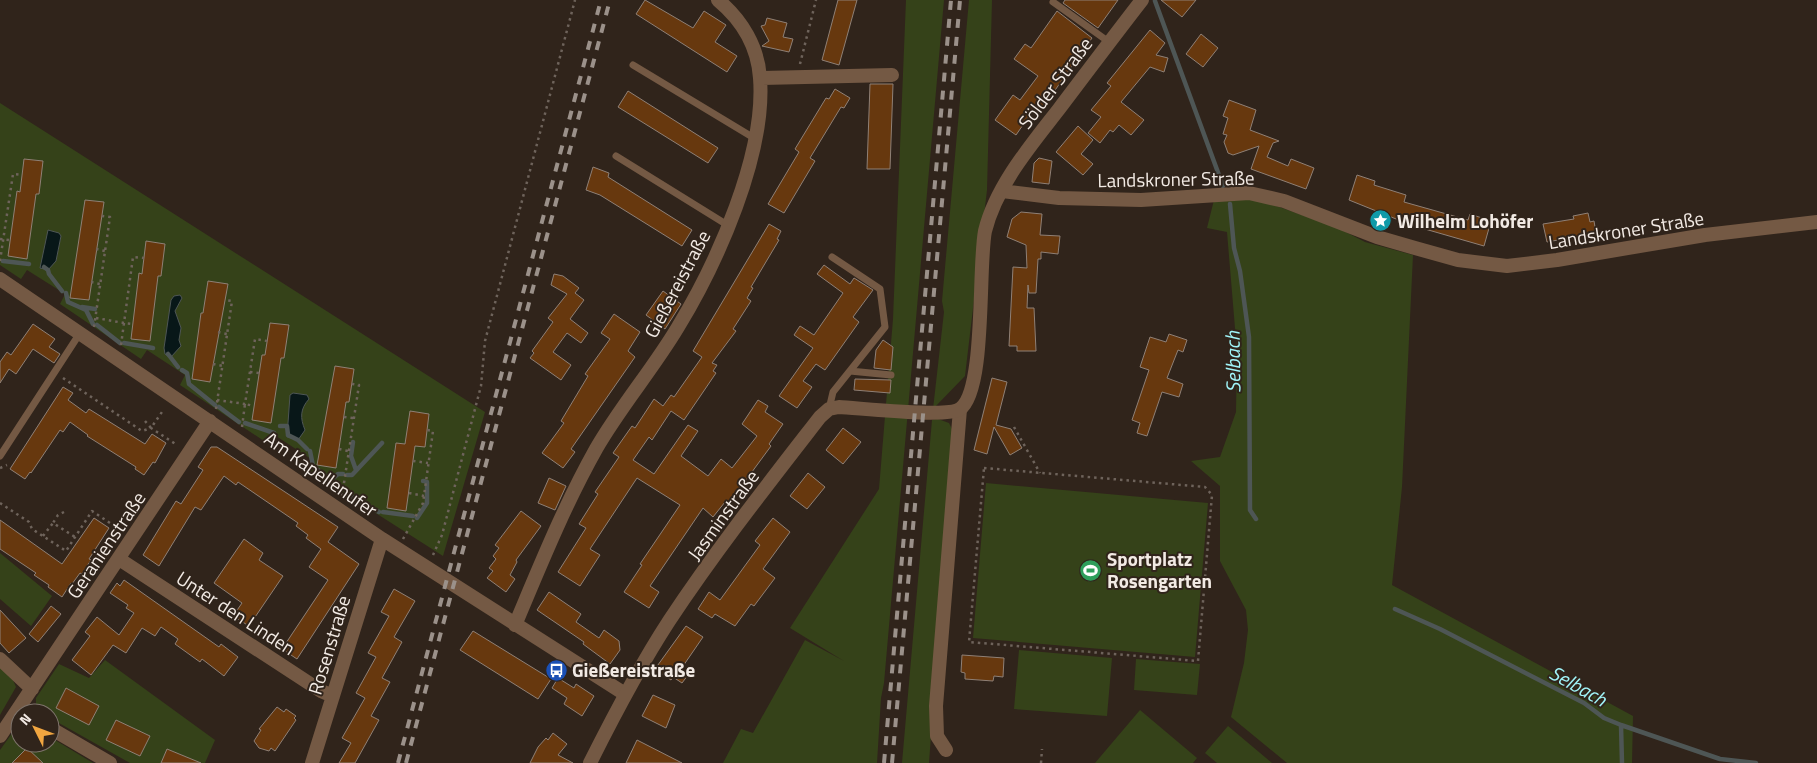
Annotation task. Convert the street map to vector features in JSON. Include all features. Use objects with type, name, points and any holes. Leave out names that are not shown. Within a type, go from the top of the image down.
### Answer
[{"type":"street","name":"Gießereistraße","points":[[515,625],[560,519],[597,448],[696,297],[729,226],[745,178],[760,108],[760,78],[750,38],[730,10],[718,0]]},
{"type":"street","name":"Sölder Straße","points":[[1002,191],[1031,146],[1142,0]]},
{"type":"street","points":[[760,78],[892,75]]},
{"type":"street","points":[[946,750],[937,736],[936,706],[960,409],[968,397],[975,370],[985,233],[991,213],[1002,191]]},
{"type":"street","name":"Landskroner Straße","points":[[1002,191],[1059,198],[1141,200],[1249,193],[1284,202],[1377,237],[1415,248],[1458,260],[1507,266],[1557,260],[1705,235],[1817,222]]},
{"type":"street","name":"Am Kapellenufer","points":[[0,279],[397,549],[625,694]]},
{"type":"street","points":[[829,409],[839,407],[942,414],[960,409]]},
{"type":"street","name":"Jasminstraße","points":[[590,763],[625,694],[669,621],[736,526],[820,417],[829,409]]},
{"type":"street","name":"Geranienstraße","points":[[25,703],[32,689],[189,453],[212,422]]},
{"type":"street","name":"Rosenstraße","points":[[312,763],[382,539]]},
{"type":"street","name":"Unter den Linden","points":[[119,559],[333,696]]},
{"type":"street","points":[[0,658],[32,689]]},
{"type":"street","name":"Geranienstraße","points":[[0,736],[10,724]]},
{"type":"street","points":[[60,734],[110,763]]},
{"type":"lane","points":[[1053,2],[1109,42]]},
{"type":"lane","points":[[633,65],[754,138]]},
{"type":"lane","points":[[616,156],[729,226]]},
{"type":"lane","points":[[829,409],[833,392],[885,327],[880,289],[832,257]]},
{"type":"lane","points":[[0,456],[56,373],[80,333]]},
{"type":"lane","points":[[850,371],[891,375]]},
{"type":"path","points":[[427,568],[442,535],[478,395],[485,341],[575,0]]},
{"type":"path","points":[[797,77],[816,0]]},
{"type":"path","points":[[0,261],[12,174],[22,176]]},
{"type":"path","points":[[92,341],[110,217],[102,216]]},
{"type":"path","points":[[2,239],[10,240]]},
{"type":"path","points":[[96,249],[105,251]]},
{"type":"path","points":[[119,359],[133,257],[144,258]]},
{"type":"path","points":[[91,282],[100,284]]},
{"type":"path","points":[[212,422],[218,400],[232,301],[225,300]]},
{"type":"path","points":[[96,318],[133,324]]},
{"type":"path","points":[[218,332],[227,334]]},
{"type":"path","points":[[239,441],[255,339],[267,341]]},
{"type":"path","points":[[213,364],[223,366]]},
{"type":"path","points":[[250,372],[259,373]]},
{"type":"path","points":[[56,373],[142,431],[151,428],[164,409]]},
{"type":"path","points":[[340,510],[359,385],[352,384]]},
{"type":"path","points":[[218,400],[254,406]]},
{"type":"path","points":[[344,417],[353,418]]},
{"type":"path","points":[[145,421],[151,428],[189,453]]},
{"type":"path","points":[[1014,426],[1040,473]]},
{"type":"path","points":[[397,549],[423,503],[433,431],[427,430]]},
{"type":"path","points":[[339,449],[348,451]]},
{"type":"path","points":[[413,461],[428,463]]},
{"type":"path","points":[[984,468],[1040,473],[1205,487],[1212,495],[1198,661],[969,642],[984,468]]},
{"type":"path","points":[[409,493],[424,496]]},
{"type":"path","points":[[0,504],[29,522],[32,529],[66,551],[92,511],[133,538]]},
{"type":"path","points":[[43,536],[58,514],[64,512]]},
{"type":"path","points":[[53,523],[75,537]]},
{"type":"path","points":[[1041,763],[1042,749]]},
{"type":"green space","points":[[906,0],[944,0],[884,683],[881,698],[877,763],[723,763],[741,729],[753,733],[805,640],[844,661],[790,628],[879,489],[893,319]]},
{"type":"green space","points":[[969,0],[992,0],[987,190],[965,376],[933,409],[944,312],[942,301]]},
{"type":"green space","points":[[0,103],[485,412],[443,556],[305,468],[311,459],[273,434],[267,443],[180,385],[185,375],[147,350],[141,359],[60,304],[65,294],[27,270],[21,279],[0,265]]},
{"type":"green space","points":[[1214,200],[1259,200],[1336,227],[1365,242],[1413,255],[1402,487],[1392,585],[1633,716],[1632,763],[1287,763],[1231,717],[1244,663],[1248,630],[1246,610],[1220,561],[1220,486],[1191,461],[1220,457],[1236,412],[1237,352],[1227,232],[1207,228]]},
{"type":"green space","points":[[938,419],[949,423],[953,431],[929,763],[902,763],[932,420]]},
{"type":"green space","name":"Sportplatz Rosengarten","points":[[986,483],[1208,503],[1195,657],[973,638]]},
{"type":"green space","points":[[0,553],[52,596],[31,626],[0,599]]},
{"type":"green space","points":[[1019,650],[1112,658],[1107,716],[1014,709]]},
{"type":"green space","points":[[1136,659],[1200,664],[1197,695],[1134,690]]},
{"type":"green space","points":[[105,660],[215,740],[205,763],[130,763],[60,724],[60,703],[36,703],[36,698],[59,664],[89,678]]},
{"type":"green space","points":[[0,667],[12,678],[16,687],[0,715]]},
{"type":"green space","points":[[1140,710],[1197,758],[1193,763],[1095,763]]},
{"type":"green space","points":[[1228,726],[1272,763],[1217,763],[1205,753]]},
{"type":"green space","points":[[10,736],[10,753],[60,753],[60,743],[93,763],[0,763],[0,750]]},
{"type":"shaded area","points":[[48,230],[59,233],[61,236],[56,261],[48,270],[40,268]]},
{"type":"shaded area","points":[[180,295],[182,298],[175,311],[181,328],[179,340],[181,346],[170,358],[165,354],[164,348],[171,300],[174,296]]},
{"type":"shaded area","points":[[293,393],[307,395],[309,399],[304,406],[302,414],[305,430],[298,440],[287,437],[290,395]]},
{"type":"building","points":[[645,0],[693,28],[704,11],[726,25],[715,42],[737,56],[727,72],[636,14]]},
{"type":"building","points":[[838,0],[857,0],[839,65],[822,60]]},
{"type":"building","points":[[1065,0],[1118,0],[1098,28],[1063,3]]},
{"type":"building","points":[[1161,0],[1196,0],[1182,17]]},
{"type":"building","points":[[1057,11],[1092,38],[1041,110],[1036,106],[1016,135],[995,120],[1013,95],[1020,100],[1038,76],[1014,59],[1025,44],[1031,48]]},
{"type":"building","points":[[767,18],[787,23],[783,37],[793,39],[789,52],[762,46],[769,41],[761,26],[765,25]]},
{"type":"building","points":[[1150,30],[1165,43],[1156,55],[1168,58],[1164,72],[1150,67],[1121,102],[1144,120],[1131,135],[1119,125],[1113,132],[1110,130],[1100,143],[1088,133],[1101,117],[1091,110],[1111,86],[1107,83]]},
{"type":"building","points":[[1201,34],[1218,48],[1203,67],[1186,54]]},
{"type":"building","points":[[870,84],[893,84],[890,169],[867,169]]},
{"type":"building","points":[[835,89],[850,98],[844,108],[841,107],[810,158],[815,161],[784,213],[768,204],[799,152],[795,149],[826,98],[829,99]]},
{"type":"building","points":[[628,91],[718,148],[708,163],[618,107]]},
{"type":"building","points":[[1229,100],[1256,110],[1250,130],[1279,141],[1273,143],[1267,157],[1288,166],[1291,159],[1314,168],[1306,189],[1251,169],[1259,146],[1233,155],[1228,153],[1224,142],[1227,135],[1223,134],[1228,118],[1223,116]]},
{"type":"building","points":[[1078,126],[1093,140],[1081,154],[1093,164],[1083,175],[1056,152]]},
{"type":"building","points":[[1039,158],[1052,161],[1049,184],[1032,182],[1034,163]]},
{"type":"building","points":[[24,159],[43,161],[39,194],[36,194],[27,259],[8,256],[17,191],[20,192]]},
{"type":"building","points":[[593,167],[609,173],[608,177],[692,230],[682,246],[600,195],[586,190]]},
{"type":"building","points":[[1357,175],[1375,181],[1374,185],[1406,195],[1404,202],[1468,220],[1470,214],[1491,221],[1484,246],[1411,225],[1349,200]]},
{"type":"building","points":[[85,200],[104,202],[89,300],[70,298]]},
{"type":"building","points":[[1021,212],[1042,214],[1040,235],[1060,236],[1058,254],[1041,252],[1041,259],[1038,259],[1036,293],[1029,293],[1028,285],[1027,308],[1034,308],[1036,351],[1017,351],[1017,346],[1009,346],[1013,267],[1027,268],[1026,245],[1007,237],[1012,219]]},
{"type":"building","points":[[1588,213],[1590,222],[1594,221],[1596,233],[1547,242],[1543,224],[1574,219],[1573,216]]},
{"type":"building","points":[[769,224],[781,231],[777,239],[779,240],[751,287],[753,288],[747,298],[751,301],[733,329],[736,331],[712,363],[717,365],[713,371],[716,373],[684,420],[671,411],[652,440],[649,437],[633,460],[654,474],[688,425],[698,431],[681,456],[708,476],[721,459],[732,468],[757,436],[742,424],[758,400],[768,406],[765,412],[783,424],[769,444],[771,446],[728,505],[725,502],[713,517],[703,508],[650,586],[659,592],[649,608],[624,592],[642,565],[640,564],[680,505],[637,478],[590,549],[600,555],[580,586],[558,572],[586,528],[579,524],[598,494],[595,492],[619,457],[613,453],[632,426],[635,428],[654,399],[663,406],[671,395],[674,397],[702,357],[693,351]]},
{"type":"building","points":[[146,241],[165,244],[161,276],[158,276],[150,341],[131,339],[139,273],[142,274]]},
{"type":"building","points":[[824,265],[850,284],[854,278],[873,290],[853,317],[859,322],[825,370],[816,364],[803,381],[812,387],[797,408],[779,396],[813,348],[794,335],[800,326],[814,335],[843,293],[817,274]]},
{"type":"building","points":[[554,274],[563,276],[579,288],[575,293],[584,300],[570,319],[588,333],[581,343],[567,333],[553,352],[571,365],[561,380],[530,358],[534,353],[532,351],[553,322],[548,318],[567,294],[551,285]]},
{"type":"building","points":[[208,281],[228,284],[210,382],[192,379],[201,313],[203,313]]},
{"type":"building","points":[[663,291],[681,304],[665,329],[646,315]]},
{"type":"building","points":[[614,314],[640,332],[628,351],[635,357],[571,449],[575,452],[563,468],[542,453],[564,423],[561,421],[588,376],[585,374],[610,339],[601,333]]},
{"type":"building","points":[[270,323],[289,325],[284,358],[281,358],[271,423],[252,420],[262,355],[265,355]]},
{"type":"building","points":[[33,324],[55,339],[49,347],[60,354],[54,363],[33,349],[16,374],[9,369],[0,383],[0,362],[7,352],[11,355]]},
{"type":"building","points":[[1169,334],[1187,340],[1183,352],[1178,350],[1167,378],[1183,384],[1179,397],[1162,392],[1147,436],[1137,433],[1140,423],[1132,420],[1149,370],[1140,367],[1150,337],[1166,342]]},
{"type":"building","points":[[883,340],[893,347],[891,370],[874,368],[876,350]]},
{"type":"building","points":[[335,366],[354,369],[349,402],[346,402],[336,468],[317,465]]},
{"type":"building","points":[[992,378],[1007,382],[996,425],[1011,429],[1022,448],[1010,455],[994,427],[987,454],[974,450]]},
{"type":"building","points":[[855,379],[891,380],[890,393],[854,390]]},
{"type":"building","points":[[63,387],[73,393],[68,400],[86,413],[89,409],[145,444],[152,434],[166,443],[155,463],[153,462],[144,475],[135,469],[136,467],[87,436],[70,422],[63,432],[60,430],[25,479],[10,469]]},
{"type":"building","points":[[410,411],[429,414],[425,447],[415,446],[406,511],[387,508],[396,443],[405,444]]},
{"type":"building","points":[[843,428],[861,442],[843,464],[826,450]]},
{"type":"building","points":[[211,447],[217,447],[338,527],[328,542],[359,564],[297,659],[282,649],[328,580],[309,567],[321,549],[306,538],[308,535],[296,526],[298,523],[238,482],[236,485],[224,476],[201,510],[195,507],[159,566],[143,555],[176,501],[181,504],[203,470],[198,467]]},
{"type":"building","points":[[808,473],[825,487],[807,509],[790,496]]},
{"type":"building","points":[[549,478],[566,486],[555,510],[538,503]]},
{"type":"building","points":[[521,511],[541,526],[516,560],[517,562],[510,575],[515,579],[506,592],[487,578],[493,571],[489,568],[496,559],[493,556],[499,548],[495,545]]},
{"type":"building","points":[[94,518],[109,528],[89,559],[91,560],[82,574],[80,573],[71,583],[62,597],[34,575],[36,573],[0,549],[0,520],[62,564]]},
{"type":"building","points":[[773,518],[790,532],[763,569],[775,578],[754,606],[751,604],[735,626],[715,614],[712,618],[698,609],[709,592],[720,600],[760,545],[755,541]]},
{"type":"building","points":[[244,539],[263,553],[259,560],[283,576],[249,626],[233,616],[242,603],[214,583]]},
{"type":"building","points":[[124,580],[219,647],[221,644],[238,657],[224,676],[202,659],[200,662],[175,644],[178,639],[161,627],[155,636],[142,628],[126,653],[113,645],[91,675],[72,660],[90,636],[85,632],[97,617],[119,635],[134,613],[126,608],[128,605],[110,593],[117,583],[120,586]]},
{"type":"building","points":[[394,589],[415,601],[394,637],[402,642],[382,678],[390,682],[371,716],[379,720],[355,763],[339,763],[351,743],[342,738],[365,698],[356,693],[376,657],[368,653],[389,616],[381,612]]},
{"type":"building","points":[[549,592],[581,614],[576,622],[599,638],[604,630],[619,641],[620,650],[610,664],[583,644],[584,642],[537,610]]},
{"type":"building","points":[[51,606],[61,614],[38,642],[29,634]]},
{"type":"building","points":[[0,610],[26,638],[9,653],[0,643]]},
{"type":"building","points":[[686,626],[703,637],[681,669],[688,675],[682,683],[673,677],[671,680],[655,669]]},
{"type":"building","points":[[473,631],[551,679],[538,699],[460,650]]},
{"type":"building","points":[[962,655],[1004,658],[1003,677],[994,676],[993,681],[965,679],[965,673],[961,672]]},
{"type":"building","points":[[558,678],[574,688],[576,684],[594,696],[582,716],[564,704],[567,698],[552,688]]},
{"type":"building","points":[[66,688],[99,706],[89,725],[60,710],[58,703]]},
{"type":"building","points":[[653,695],[675,705],[666,728],[642,716]]},
{"type":"building","points":[[277,707],[284,712],[286,709],[296,716],[294,718],[296,720],[275,751],[271,748],[269,751],[259,748],[254,741],[261,730],[259,729]]},
{"type":"building","points":[[116,720],[150,736],[140,756],[106,740]]},
{"type":"building","points":[[553,733],[567,744],[558,755],[573,763],[530,763],[538,747],[546,738],[548,740]]},
{"type":"building","points":[[637,740],[682,763],[626,763]]},
{"type":"building","points":[[167,749],[201,763],[161,763]]},
{"type":"building","points":[[22,753],[32,753],[43,763],[12,763]]},
{"type":"waterway","name":"Selbach","points":[[1155,1],[1223,186]]},
{"type":"waterway","name":"Selbach","points":[[1230,204],[1234,248],[1240,271],[1249,337],[1250,510],[1256,519]]},
{"type":"waterway","points":[[3,261],[29,264]]},
{"type":"waterway","points":[[44,267],[62,291]]},
{"type":"waterway","points":[[66,293],[68,302],[86,310],[93,324]]},
{"type":"waterway","points":[[82,307],[95,309]]},
{"type":"waterway","points":[[97,325],[120,343]]},
{"type":"waterway","points":[[124,343],[153,348]]},
{"type":"waterway","points":[[168,354],[178,367]]},
{"type":"waterway","points":[[182,370],[187,373],[189,384],[215,405]]},
{"type":"waterway","points":[[219,407],[239,422]]},
{"type":"waterway","points":[[245,423],[274,433]]},
{"type":"waterway","points":[[280,426],[287,426],[288,435]]},
{"type":"waterway","points":[[288,435],[298,440],[307,449]]},
{"type":"waterway","points":[[353,442],[351,456],[356,470]]},
{"type":"waterway","points":[[347,475],[352,475],[382,443]]},
{"type":"waterway","points":[[310,451],[313,466],[339,487]]},
{"type":"waterway","points":[[331,480],[338,474],[343,474]]},
{"type":"waterway","points":[[417,518],[427,503],[427,482]]},
{"type":"waterway","points":[[346,490],[351,496],[379,512]]},
{"type":"waterway","points":[[383,512],[413,516]]},
{"type":"waterway","name":"Selbach","points":[[1395,609],[1440,629],[1584,703],[1604,718],[1720,759],[1756,763]]},
{"type":"waterway","points":[[1621,725],[1622,763]]},
{"type":"railway","points":[[398,763],[601,0]]},
{"type":"railway","points":[[406,763],[610,0]]},
{"type":"railway","points":[[884,763],[951,0]]},
{"type":"railway","points":[[892,763],[960,0]]},
{"type":"place","name":"Wilhelm Lohöfer","points":[[1381,221]]},
{"type":"place","name":"Sportplatz Rosengarten","points":[[1091,570]]},
{"type":"place","name":"Gießereistraße","points":[[556,670]]}]
